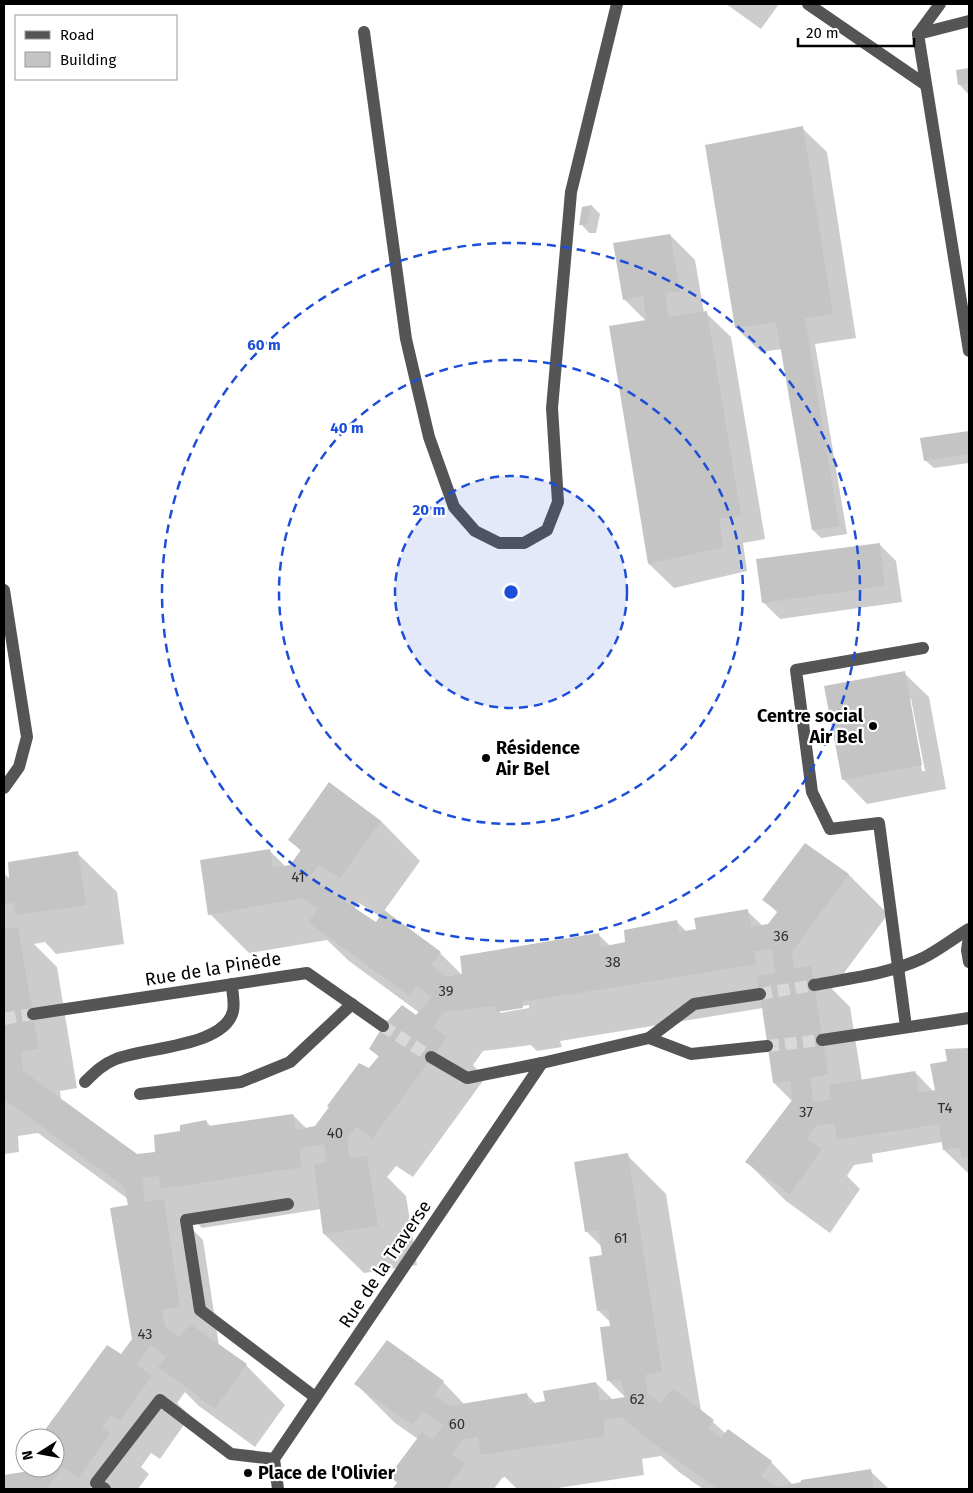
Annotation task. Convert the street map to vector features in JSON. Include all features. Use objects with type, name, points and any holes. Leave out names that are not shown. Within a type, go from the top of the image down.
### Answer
[{"type":"street","points":[[364,32],[406,339],[429,437],[454,507],[475,531],[498,543],[524,543],[547,530],[558,502],[552,408],[571,192],[617,4]]},
{"type":"street","points":[[808,4],[926,85]]},
{"type":"street","points":[[940,4],[918,34],[969,351]]},
{"type":"street","points":[[918,34],[969,21]]},
{"type":"street","points":[[4,590],[7,632],[27,737],[19,767],[4,788]]},
{"type":"street","points":[[906,1028],[879,823],[830,829],[812,792],[796,670],[923,648]]},
{"type":"street","points":[[814,985],[878,974],[924,958],[969,929]]},
{"type":"street","points":[[969,937],[967,950],[969,962]]},
{"type":"street","name":"Rue de la Pinède","points":[[33,1014],[307,973],[383,1026]]},
{"type":"street","points":[[85,1082],[101,1066],[118,1058],[204,1038],[224,1028],[233,1011],[232,984]]},
{"type":"street","points":[[431,1057],[467,1078],[542,1063],[648,1038],[694,1004],[760,994]]},
{"type":"street","points":[[140,1094],[241,1082],[290,1062],[352,1004]]},
{"type":"street","points":[[822,1040],[969,1018]]},
{"type":"street","points":[[648,1038],[691,1054],[767,1046]]},
{"type":"street","name":"Rue de la Traverse","points":[[274,1459],[542,1063]]},
{"type":"street","points":[[288,1204],[186,1220],[200,1310],[315,1397]]},
{"type":"street","points":[[105,1489],[96,1482],[160,1400],[231,1454],[274,1459],[278,1489]]},
{"type":"building","points":[[969,68],[969,83],[958,85],[956,70]]},
{"type":"building","points":[[803,126],[833,314],[805,318],[839,526],[812,530],[776,322],[735,328],[705,145]]},
{"type":"building","points":[[592,205],[587,225],[579,225],[582,207]]},
{"type":"building","points":[[670,234],[680,291],[665,293],[668,317],[707,311],[741,515],[719,519],[723,547],[648,564],[609,326],[646,320],[643,296],[623,300],[613,243]]},
{"type":"building","points":[[969,431],[969,454],[924,461],[920,438]]},
{"type":"building","points":[[880,543],[885,586],[762,603],[756,559]]},
{"type":"building","name":"Centre social Air Bel","points":[[905,671],[922,765],[842,780],[824,686]]},
{"type":"building","points":[[329,782],[381,821],[340,878],[319,865],[309,878],[376,922],[384,910],[441,952],[431,965],[447,977],[462,974],[460,956],[599,933],[601,947],[625,942],[624,930],[677,920],[679,932],[696,929],[694,918],[748,909],[751,927],[768,924],[778,911],[762,900],[805,843],[849,874],[792,952],[794,969],[811,966],[828,1074],[810,1078],[813,1102],[831,1099],[829,1085],[915,1071],[919,1093],[935,1090],[930,1064],[947,1061],[945,1049],[969,1048],[969,1157],[962,1159],[960,1147],[943,1150],[939,1124],[837,1140],[834,1123],[815,1126],[807,1139],[822,1149],[790,1194],[745,1162],[793,1099],[790,1081],[773,1083],[757,976],[775,973],[772,949],[754,951],[757,964],[522,1002],[523,1008],[496,1012],[495,1006],[444,1012],[433,1027],[447,1037],[373,1138],[356,1127],[347,1139],[350,1158],[367,1156],[378,1226],[323,1234],[314,1165],[327,1162],[324,1144],[299,1149],[302,1167],[161,1189],[159,1176],[142,1178],[145,1202],[164,1199],[180,1307],[162,1310],[165,1326],[179,1337],[190,1324],[247,1364],[215,1409],[158,1367],[166,1357],[151,1345],[137,1365],[152,1376],[120,1420],[111,1415],[102,1427],[110,1434],[78,1478],[65,1468],[65,1428],[46,1428],[107,1345],[121,1354],[132,1339],[110,1208],[128,1205],[124,1187],[4,1099],[4,929],[18,927],[39,1049],[21,1052],[23,1071],[137,1154],[155,1152],[154,1135],[180,1131],[180,1125],[206,1120],[208,1126],[293,1114],[296,1130],[315,1126],[329,1107],[327,1106],[359,1063],[369,1068],[379,1056],[369,1049],[383,1026],[402,1005],[416,1015],[432,997],[417,986],[409,996],[308,922],[318,909],[303,898],[208,915],[200,860],[270,849],[273,868],[290,865],[301,850],[288,840]]},
{"type":"building","points":[[78,851],[86,905],[16,915],[13,902],[4,904],[4,879],[9,879],[8,862]]},
{"type":"building","points":[[628,1153],[662,1372],[645,1375],[648,1394],[661,1403],[673,1388],[714,1420],[708,1428],[721,1438],[728,1429],[772,1461],[761,1476],[777,1487],[801,1482],[801,1480],[871,1469],[874,1489],[717,1489],[638,1432],[640,1432],[621,1417],[603,1420],[605,1436],[481,1455],[478,1437],[463,1439],[452,1454],[465,1464],[446,1489],[392,1489],[398,1482],[389,1476],[422,1432],[432,1440],[443,1425],[423,1411],[412,1425],[354,1384],[387,1340],[444,1381],[434,1395],[449,1406],[527,1393],[529,1404],[545,1401],[543,1391],[596,1382],[600,1401],[625,1397],[621,1380],[607,1381],[600,1327],[610,1326],[608,1309],[597,1311],[589,1257],[602,1255],[598,1230],[585,1232],[574,1162]]},
{"type":"building","points":[[15,1473],[15,1478],[54,1478],[48,1486],[52,1489],[4,1489],[4,1475]]},
{"type":"tunnel","points":[[760,994],[814,985]]},
{"type":"tunnel","points":[[4,1019],[33,1014]]},
{"type":"tunnel","points":[[383,1026],[431,1057]]},
{"type":"tunnel","points":[[767,1046],[822,1040]]},
{"type":"place","name":"Centre social Air Bel","points":[[873,726]]},
{"type":"place","name":"Résidence Air Bel","points":[[486,758]]},
{"type":"place","name":"Place de l'Olivier","points":[[248,1473]]}]
